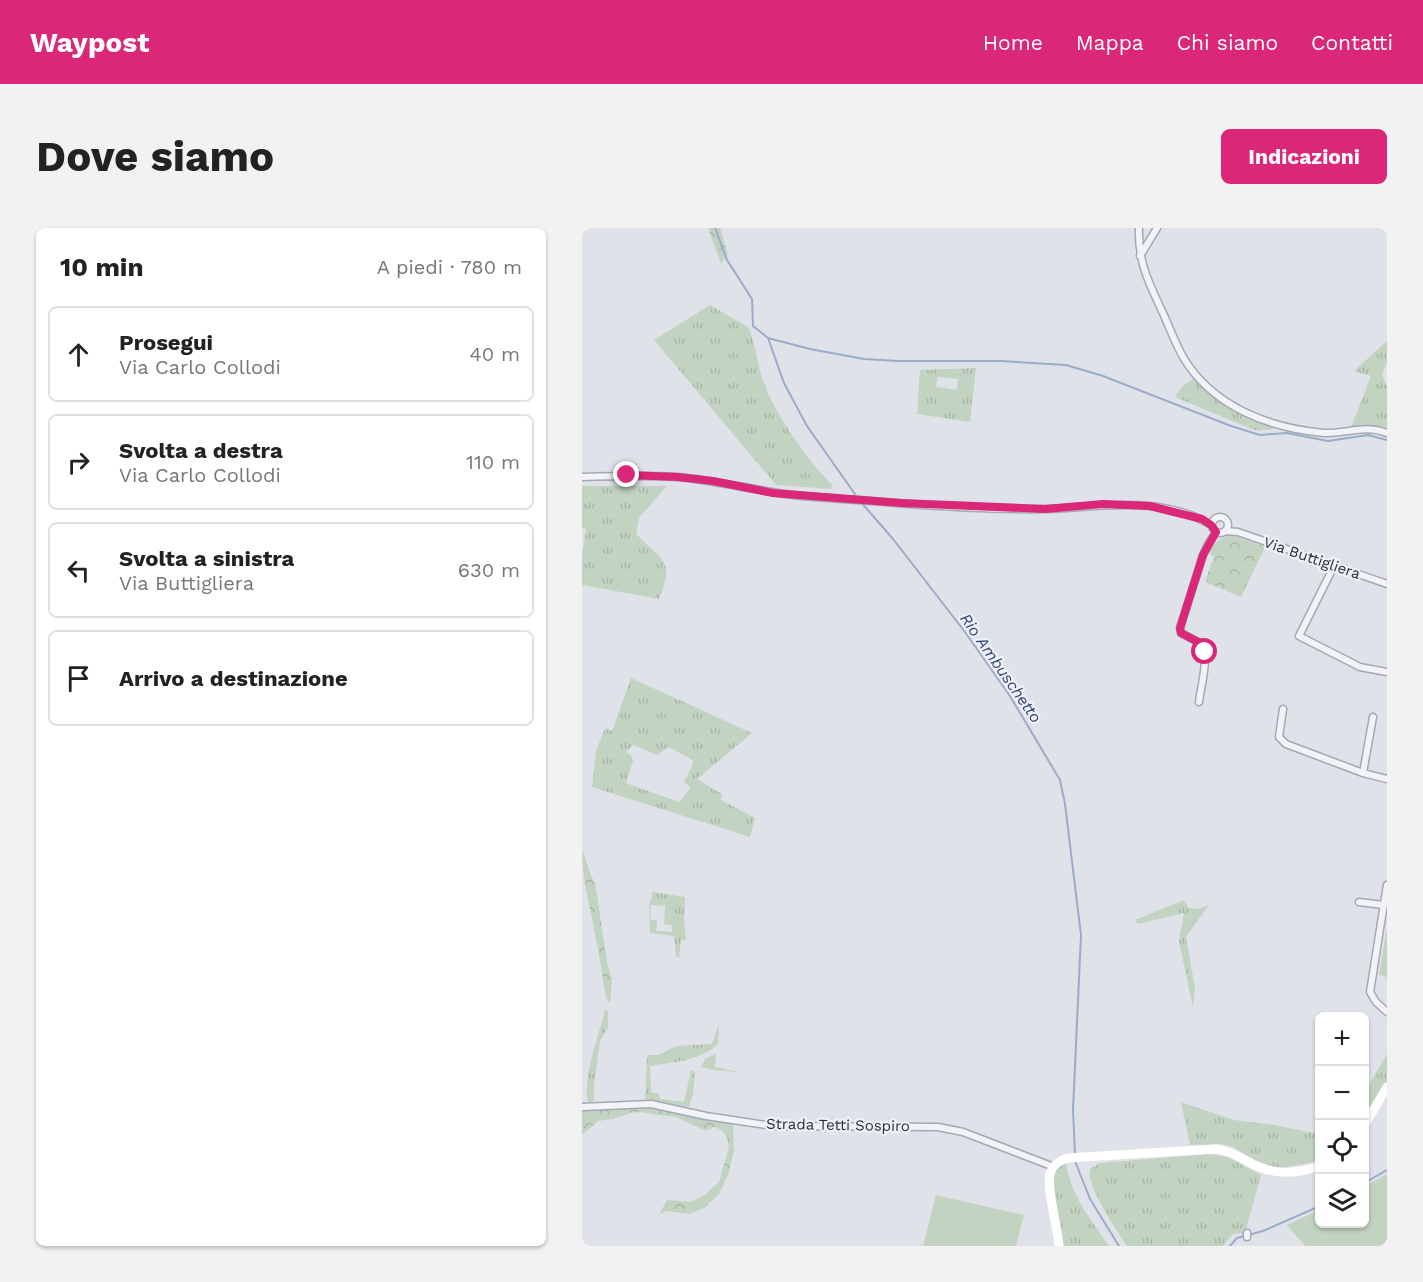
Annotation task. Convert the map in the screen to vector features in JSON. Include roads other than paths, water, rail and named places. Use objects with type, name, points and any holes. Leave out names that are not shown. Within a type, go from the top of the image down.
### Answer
[{"type":"street","points":[[1139,228],[1140,257],[1146,275],[1183,356],[1211,392],[1246,414],[1283,425],[1324,433],[1370,428],[1387,433]]},
{"type":"street","points":[[1140,257],[1157,228]]},
{"type":"street","points":[[582,477],[627,475],[678,477],[713,481],[773,493],[901,503],[1045,509],[1130,505],[1170,510],[1212,522],[1222,517],[1226,527],[1216,532],[1203,555],[1180,628],[1181,633],[1204,647],[1205,657],[1199,702]]},
{"type":"street","points":[[1212,522],[1216,532]]},
{"type":"street","name":"Via Buttigliera","points":[[1226,527],[1387,584]]},
{"type":"street","points":[[1334,566],[1299,636],[1360,668],[1387,672]]},
{"type":"street","points":[[1282,709],[1279,737],[1286,744],[1363,773],[1387,779]]},
{"type":"street","points":[[1363,773],[1373,717]]},
{"type":"street","points":[[1387,885],[1370,992],[1376,1002],[1387,1012]]},
{"type":"street","points":[[1359,902],[1383,905]]},
{"type":"street","points":[[1368,1120],[1387,1087]]},
{"type":"street","name":"Strada Tetti Sospiro","points":[[582,1107],[651,1104],[706,1116],[772,1126],[938,1127],[963,1132],[1053,1167]]},
{"type":"street","points":[[1059,1246],[1059,1229],[1049,1182],[1053,1167],[1068,1158],[1216,1149],[1230,1152],[1266,1171],[1293,1173],[1315,1167]]},
{"type":"waterway","name":"Rio Ambuschetto","points":[[715,228],[727,260],[752,299],[753,326],[768,338],[784,383],[807,426],[857,497]]},
{"type":"waterway","points":[[768,338],[864,359],[1001,361],[1066,365],[1103,376],[1260,435],[1287,433],[1328,441],[1368,435],[1387,440]]},
{"type":"waterway","name":"Rio Ambuschetto","points":[[860,501],[893,539],[965,632],[1010,696],[1060,780],[1081,935],[1073,1110],[1075,1155]]},
{"type":"waterway","name":"Rio Ambuschetto","points":[[1075,1161],[1090,1199],[1119,1246]]},
{"type":"waterway","points":[[1369,1180],[1387,1170]]},
{"type":"waterway","points":[[1230,1246],[1237,1238],[1263,1231],[1315,1208]]}]
